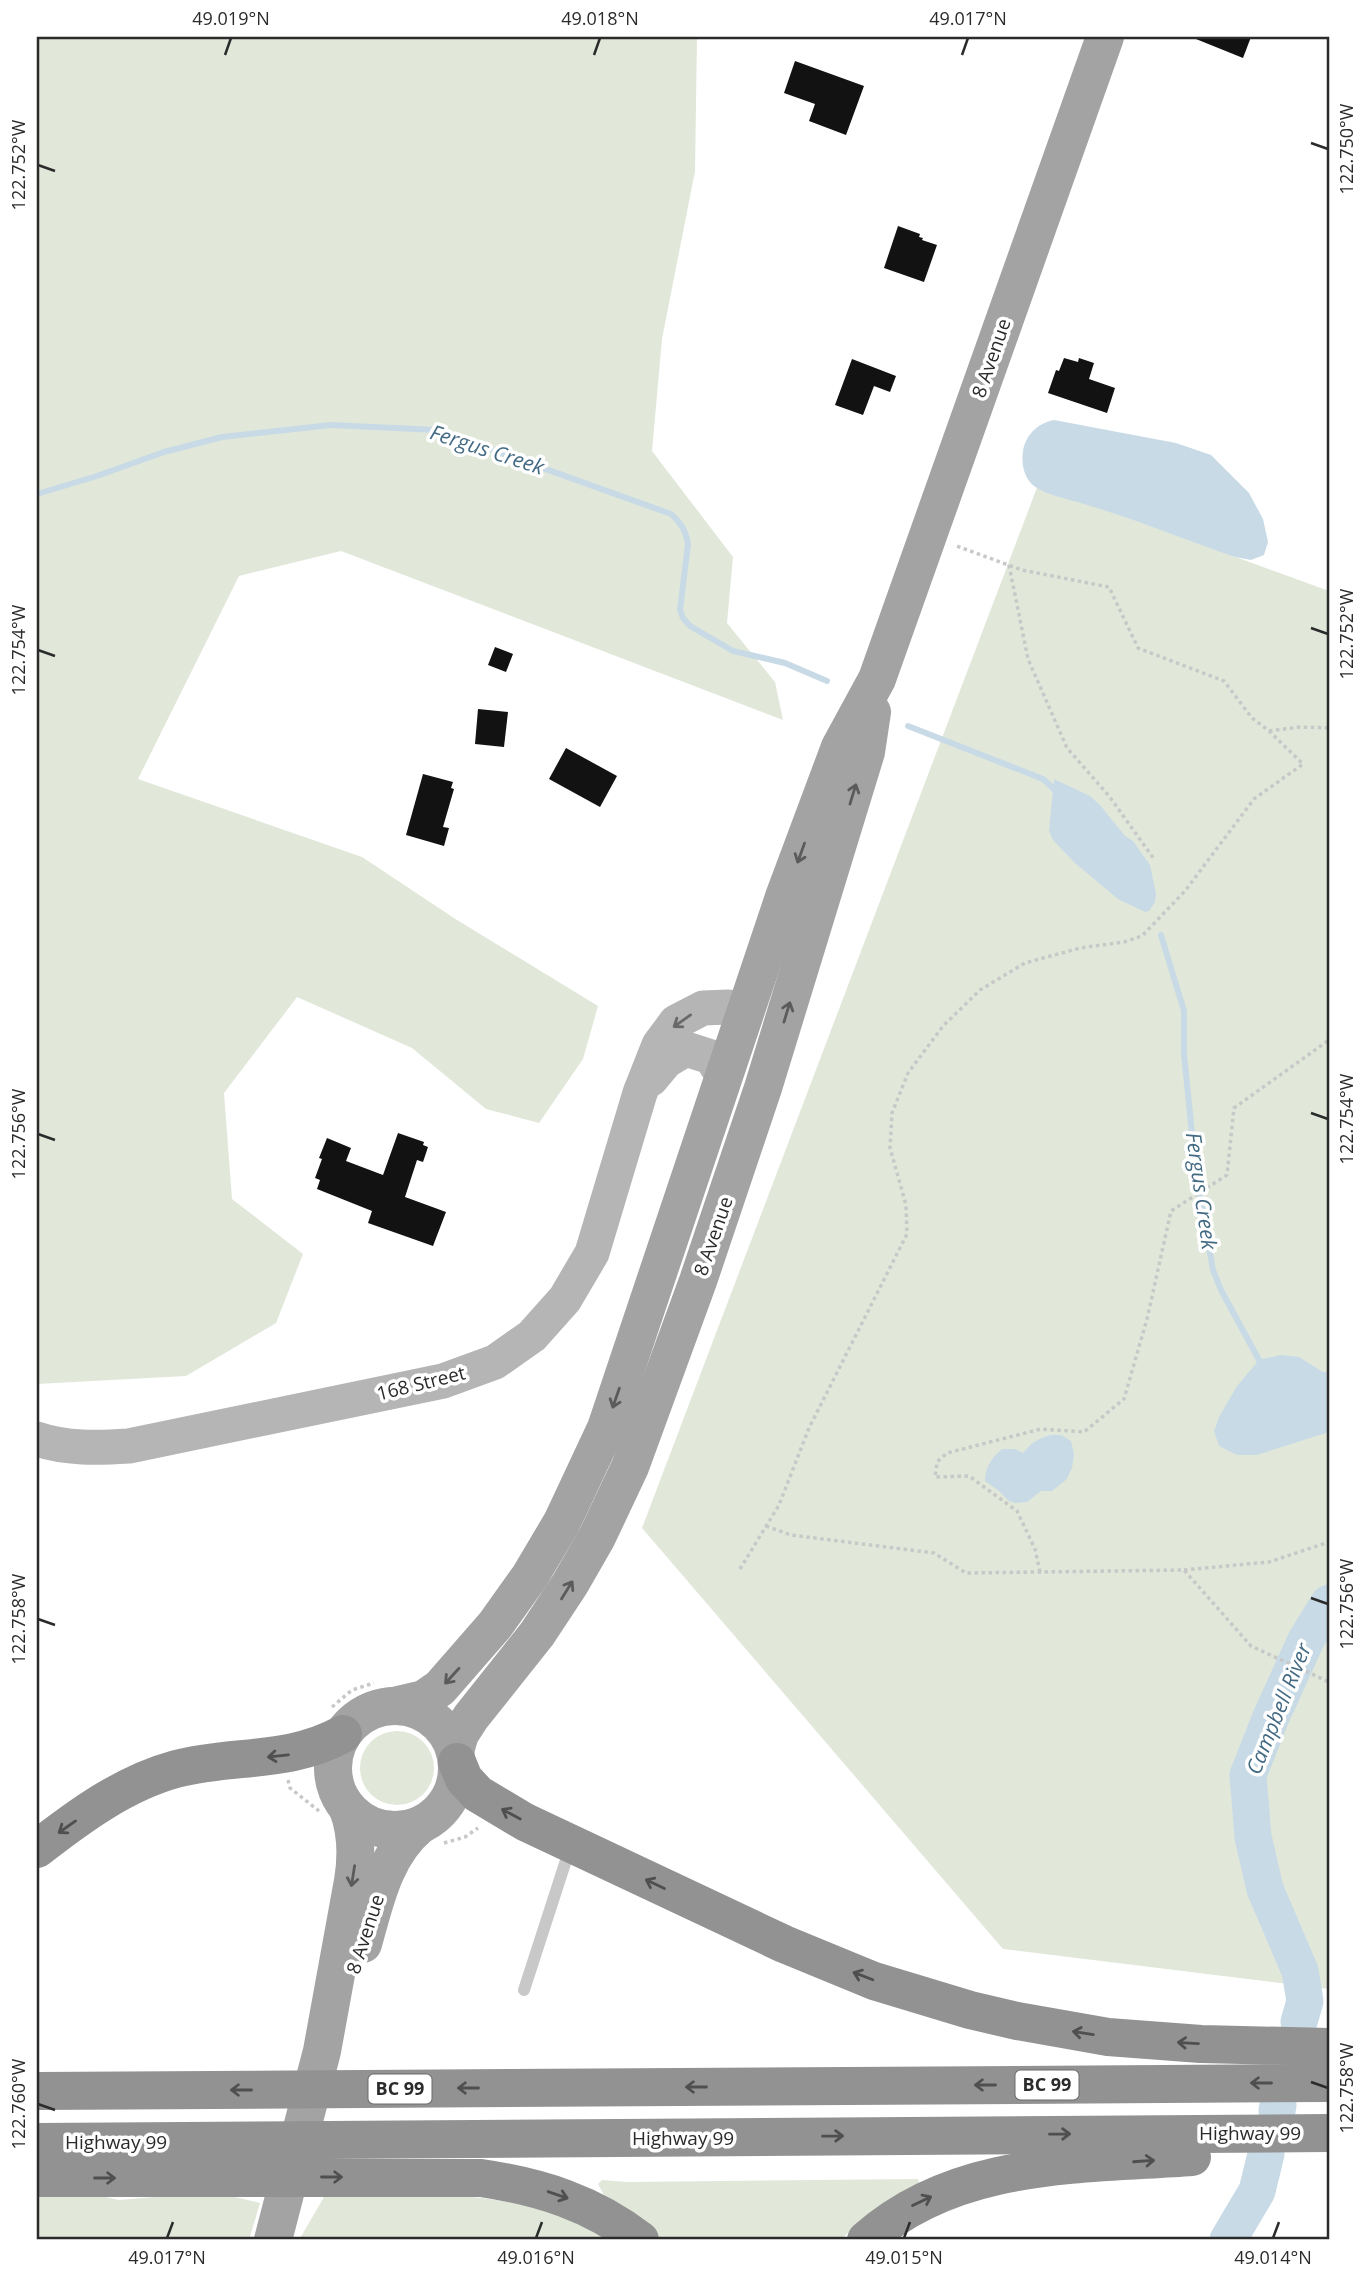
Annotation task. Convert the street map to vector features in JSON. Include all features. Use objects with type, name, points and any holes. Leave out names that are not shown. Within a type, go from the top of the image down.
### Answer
[{"type":"highway","points":[[37,1849],[84,1815],[144,1781],[174,1770],[211,1762],[290,1755],[317,1746],[333,1724]]},
{"type":"highway","points":[[456,1756],[468,1783],[485,1799],[572,1844],[828,1963],[874,1981],[970,2010],[1061,2030],[1150,2042],[1329,2047]]},
{"type":"highway","name":"BC 99","points":[[37,2091],[1329,2083]]},
{"type":"highway","name":"Highway 99","points":[[37,2142],[1329,2133]]},
{"type":"highway","points":[[866,2240],[885,2223],[922,2201],[973,2181],[1006,2174],[1221,2155],[1329,2152]]},
{"type":"highway","points":[[37,2178],[481,2178],[542,2190],[569,2199],[620,2225],[640,2240]]},
{"type":"main road","name":"8 Avenue","points":[[386,1694],[424,1699],[445,1683],[495,1625],[530,1576],[562,1522],[606,1428],[785,897],[840,747],[877,679],[1105,37]]},
{"type":"main road","name":"8 Avenue","points":[[456,1756],[460,1734],[537,1633],[579,1570],[627,1475],[754,1114],[815,921],[866,752],[877,679]]},
{"type":"main road","name":"168 Street","points":[[37,1439],[78,1447],[129,1446],[443,1381],[495,1362],[532,1336],[557,1308],[592,1253],[640,1093],[659,1045],[676,1022],[703,1008],[729,1007],[746,1012]]},
{"type":"main road","points":[[653,1407],[650,1362],[749,1080],[753,1039],[746,1012]]},
{"type":"main road","name":"168 Street","points":[[640,1093],[666,1061],[686,1049],[711,1057],[724,1078]]},
{"type":"main road","points":[[386,1694],[430,1717],[445,1731],[456,1756],[456,1783],[448,1801],[434,1817],[420,1825],[402,1830],[382,1829],[363,1822],[348,1810],[339,1797],[333,1770],[333,1724],[354,1721],[378,1708],[386,1694]]},
{"type":"main road","name":"8 Avenue","points":[[277,2223],[322,2051],[354,1871],[355,1830],[348,1810]]},
{"type":"main road","name":"8 Avenue","points":[[322,2051],[362,1950],[388,1865],[400,1844],[420,1825]]},
{"type":"lane","points":[[524,1990],[572,1844]]},
{"type":"path","points":[[740,1569],[779,1505],[809,1427],[907,1234],[906,1205],[890,1148],[892,1113],[908,1073],[943,1026],[981,990],[1026,963],[1080,948],[1124,942],[1142,936],[1185,891],[1254,799],[1303,764],[1252,718],[1224,681],[1138,648],[1109,587],[1022,570],[929,536]]},
{"type":"path","points":[[1009,565],[1028,659],[1067,748],[1110,796],[1154,859]]},
{"type":"path","points":[[1269,731],[1300,727],[1329,729]]},
{"type":"path","points":[[1040,1572],[1035,1549],[1017,1511],[969,1476],[935,1477],[937,1462],[947,1454],[1041,1429],[1084,1432],[1124,1399],[1147,1319],[1171,1211],[1227,1175],[1234,1108],[1329,1040]]},
{"type":"path","points":[[766,1526],[791,1535],[934,1553],[966,1573],[1184,1570],[1269,1562],[1329,1542]]},
{"type":"path","points":[[1184,1570],[1251,1646],[1329,1682]]},
{"type":"path","points":[[333,1724],[352,1690],[386,1694]]},
{"type":"shaded area","points":[[37,37],[697,37],[695,171],[662,339],[652,451],[733,557],[727,623],[775,682],[783,720],[341,551],[239,576],[138,779],[362,857],[457,920],[598,1006],[583,1059],[539,1123],[486,1109],[412,1048],[297,997],[224,1093],[232,1199],[303,1254],[276,1323],[186,1376],[37,1384]]},
{"type":"shaded area","points":[[1038,485],[1329,591],[1329,1989],[1003,1949],[642,1528]]},
{"type":"shaded area","points":[[397,1731],[411,1734],[423,1742],[431,1754],[434,1768],[431,1782],[423,1794],[411,1802],[397,1805],[383,1802],[371,1794],[363,1782],[360,1768],[363,1754],[371,1742],[383,1734]]},
{"type":"shaded area","points":[[918,2179],[919,2183],[877,2208],[841,2240],[660,2240],[606,2199],[598,2184],[602,2180]]},
{"type":"shaded area","points":[[37,2192],[83,2192],[119,2200],[214,2192],[260,2203],[249,2240],[37,2240]]},
{"type":"shaded area","points":[[437,2194],[526,2205],[566,2218],[607,2240],[299,2240],[324,2197]]},
{"type":"water","points":[[1054,420],[1176,443],[1211,455],[1249,493],[1263,519],[1268,542],[1264,555],[1251,560],[1235,557],[1040,490],[1027,478],[1022,460],[1024,446],[1036,428]]},
{"type":"water","points":[[1054,779],[1090,796],[1125,836],[1133,841],[1150,865],[1156,894],[1155,902],[1149,911],[1145,912],[1118,899],[1075,863],[1053,840],[1049,831]]},
{"type":"water","points":[[1281,1355],[1299,1357],[1323,1372],[1329,1372],[1329,1432],[1257,1455],[1237,1455],[1219,1446],[1214,1431],[1237,1386],[1259,1360]]},
{"type":"water","points":[[1051,1435],[1061,1435],[1071,1441],[1074,1454],[1067,1479],[1052,1491],[1041,1491],[1027,1502],[1015,1503],[985,1481],[990,1463],[1002,1449],[1015,1449],[1023,1453],[1035,1441]]},
{"type":"building","points":[[1191,37],[1251,37],[1243,58]]},
{"type":"building","points":[[795,61],[864,86],[846,135],[809,121],[815,104],[784,93]]},
{"type":"building","points":[[898,226],[920,234],[922,240],[937,245],[924,282],[884,268]]},
{"type":"building","points":[[1064,358],[1078,362],[1079,358],[1094,363],[1089,379],[1115,388],[1107,413],[1048,393],[1056,370],[1059,371]]},
{"type":"building","points":[[852,359],[896,376],[890,392],[874,386],[863,415],[835,405]]},
{"type":"building","points":[[495,647],[513,654],[506,672],[488,665]]},
{"type":"building","points":[[478,709],[508,712],[504,747],[475,744]]},
{"type":"building","points":[[566,748],[617,776],[600,807],[549,779]]},
{"type":"building","points":[[423,774],[453,782],[451,788],[454,789],[443,827],[449,828],[444,846],[406,835]]},
{"type":"building","points":[[398,1133],[424,1142],[423,1145],[428,1147],[423,1162],[417,1160],[405,1197],[446,1212],[433,1246],[368,1223],[372,1211],[317,1189],[320,1180],[315,1178],[327,1138],[351,1148],[346,1161],[383,1175]]},
{"type":"waterway","name":"Fergus Creek","points":[[37,494],[164,452],[222,437],[331,425],[437,430],[671,514],[683,527],[688,544],[680,610],[690,626],[733,651],[785,663],[827,681]]},
{"type":"waterway","name":"Fergus Creek","points":[[908,726],[1043,779],[1056,791]]},
{"type":"waterway","name":"Fergus Creek","points":[[1161,935],[1184,1011],[1184,1054],[1196,1174],[1213,1270],[1259,1360],[1265,1365]]},
{"type":"waterway","name":"Campbell River","points":[[1299,2022],[1305,2001],[1300,1971],[1265,1889],[1253,1837],[1248,1775],[1306,1640],[1329,1603]]},
{"type":"waterway","name":"Campbell River","points":[[1277,2111],[1278,2105]]},
{"type":"waterway","name":"Campbell River","points":[[1228,2240],[1257,2191],[1266,2154]]}]
